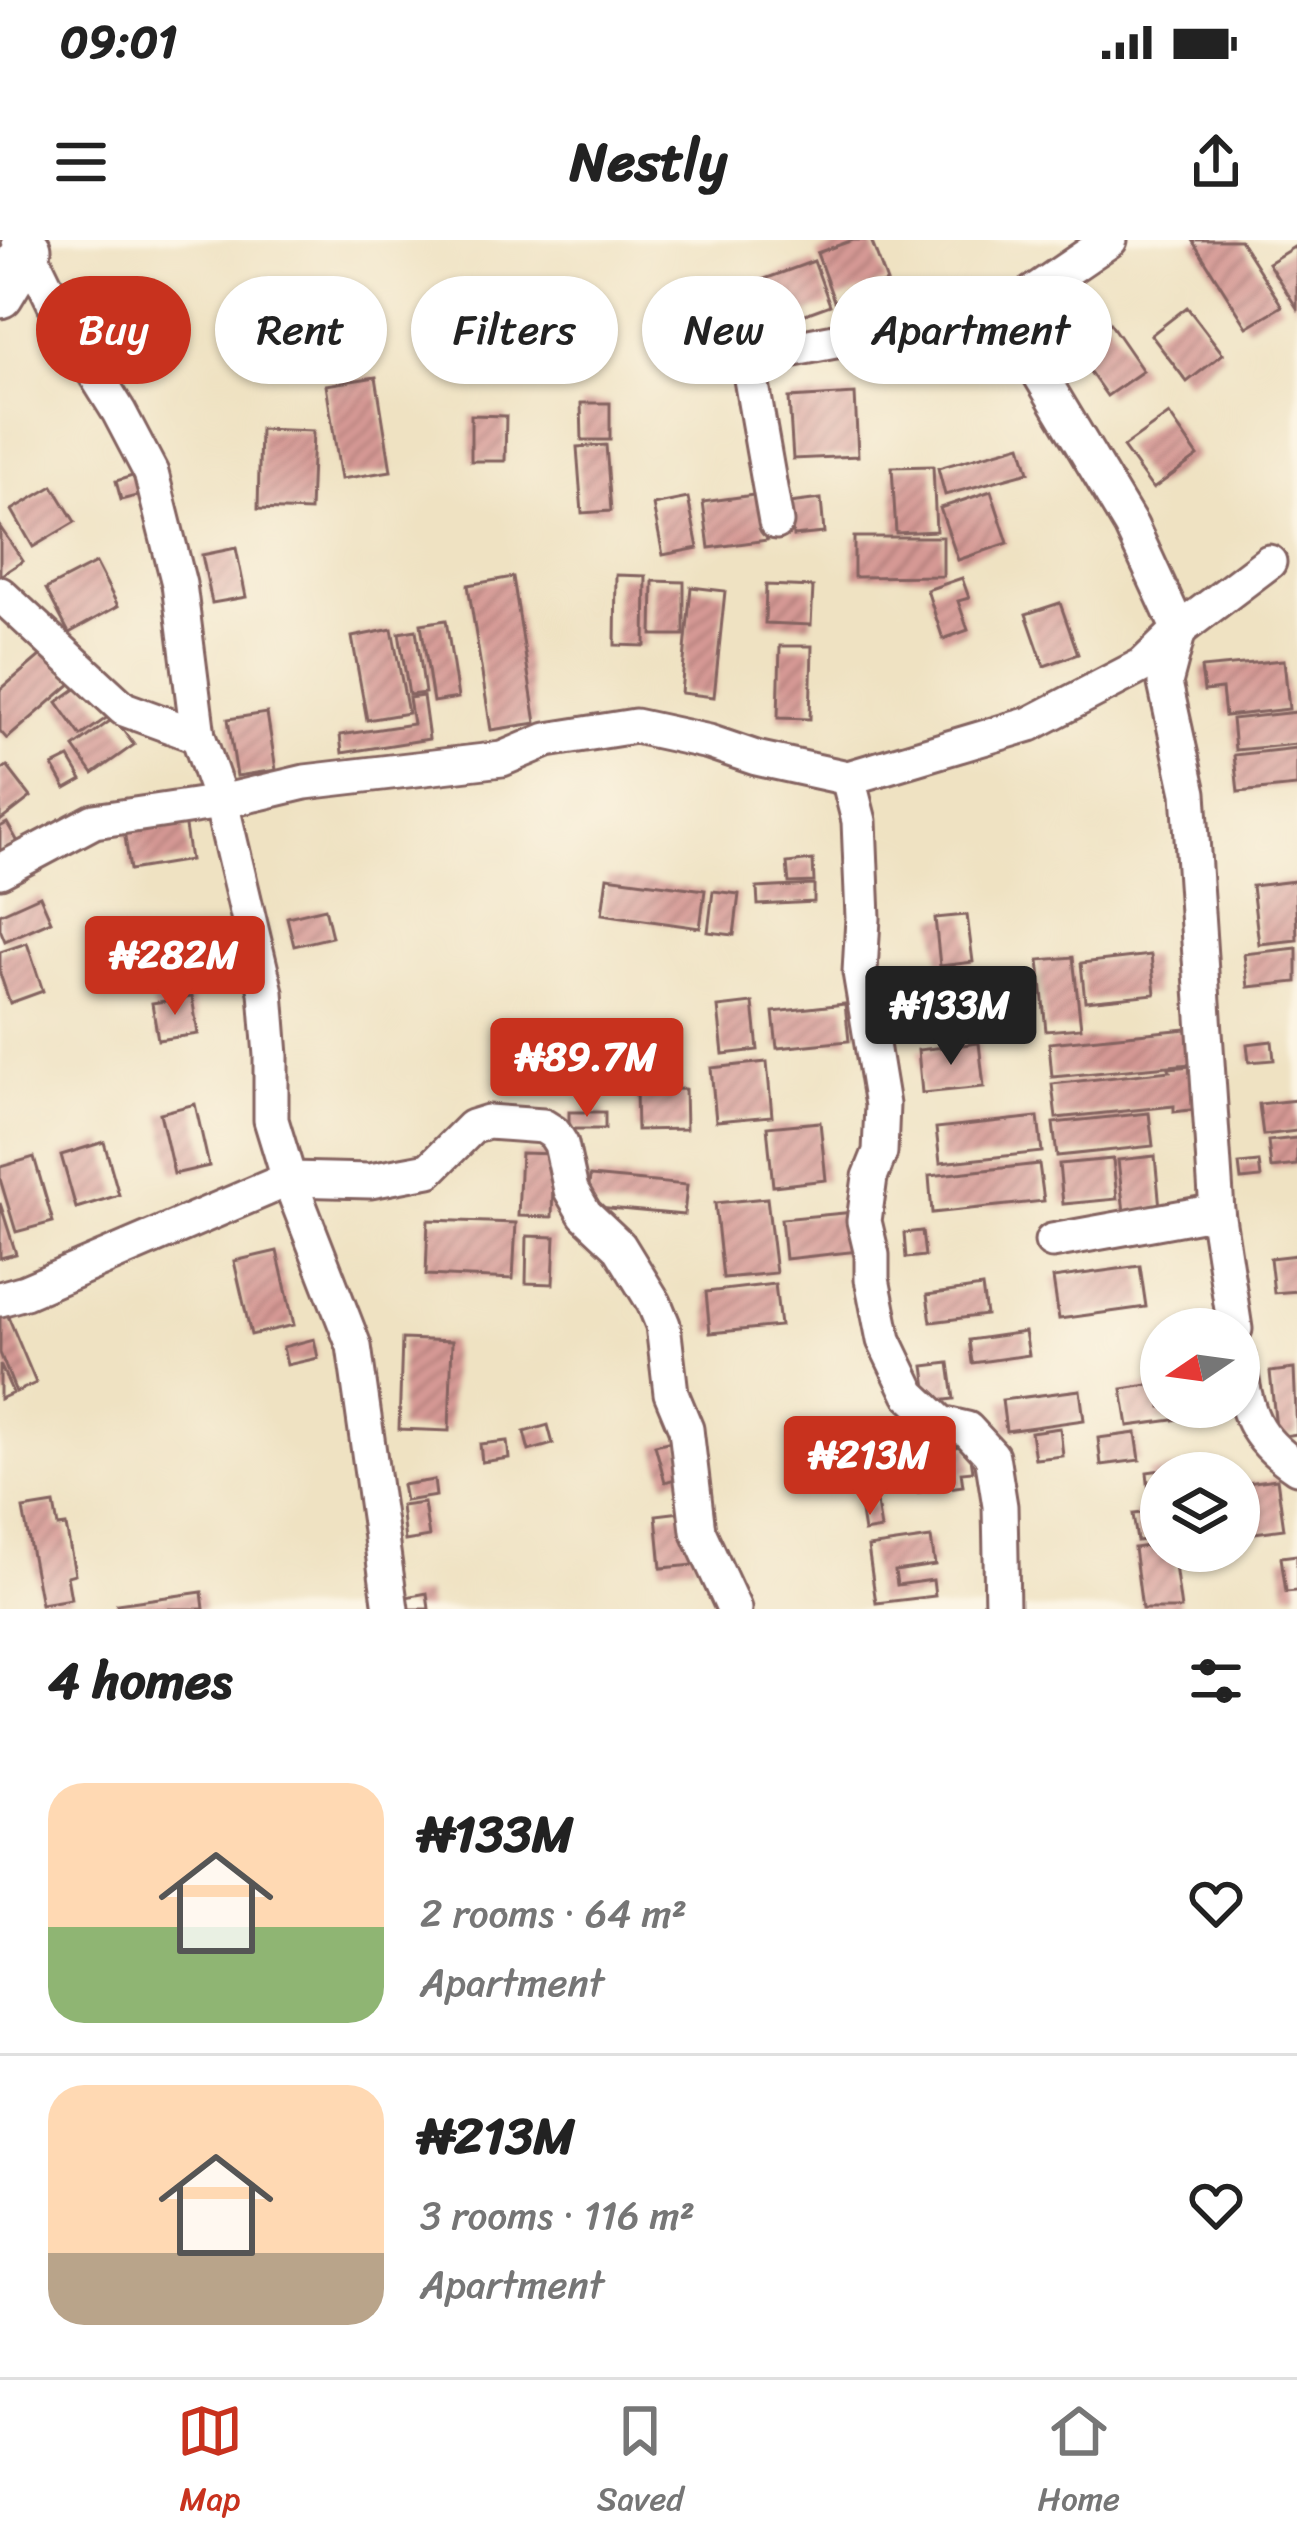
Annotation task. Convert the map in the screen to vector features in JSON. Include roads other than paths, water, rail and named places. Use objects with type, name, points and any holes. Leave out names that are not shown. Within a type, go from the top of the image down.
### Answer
[{"type":"street","points":[[1058,276],[1110,240]]},
{"type":"street","points":[[0,295],[27,243]]},
{"type":"street","points":[[27,243],[66,327],[151,473],[179,584],[198,736],[221,802],[266,992],[271,1120],[354,1346],[392,1609]]},
{"type":"street","points":[[776,521],[751,379],[757,360],[767,354],[830,341]]},
{"type":"street","points":[[1046,384],[1131,526],[1179,630],[1166,683],[1189,793],[1217,1211],[1232,1308]]},
{"type":"street","points":[[0,872],[94,821],[221,802],[305,782],[502,759],[547,740],[634,726],[848,778],[1030,724],[1144,665],[1179,630],[1269,562]]},
{"type":"street","points":[[0,594],[124,709],[198,736]]},
{"type":"street","points":[[848,778],[859,820],[860,972],[882,1105],[880,1152],[870,1177],[864,1221],[872,1279],[884,1340],[910,1394],[941,1423],[967,1429],[992,1456],[1000,1506],[1002,1609]]},
{"type":"street","points":[[0,1299],[289,1179],[370,1181],[429,1170],[472,1127],[488,1122],[543,1126],[561,1144],[571,1190],[585,1214],[620,1246],[663,1325],[671,1394],[686,1429],[698,1531],[734,1609]]},
{"type":"street","points":[[1052,1241],[1217,1211]]},
{"type":"street","points":[[1256,1428],[1274,1451],[1297,1467]]}]
